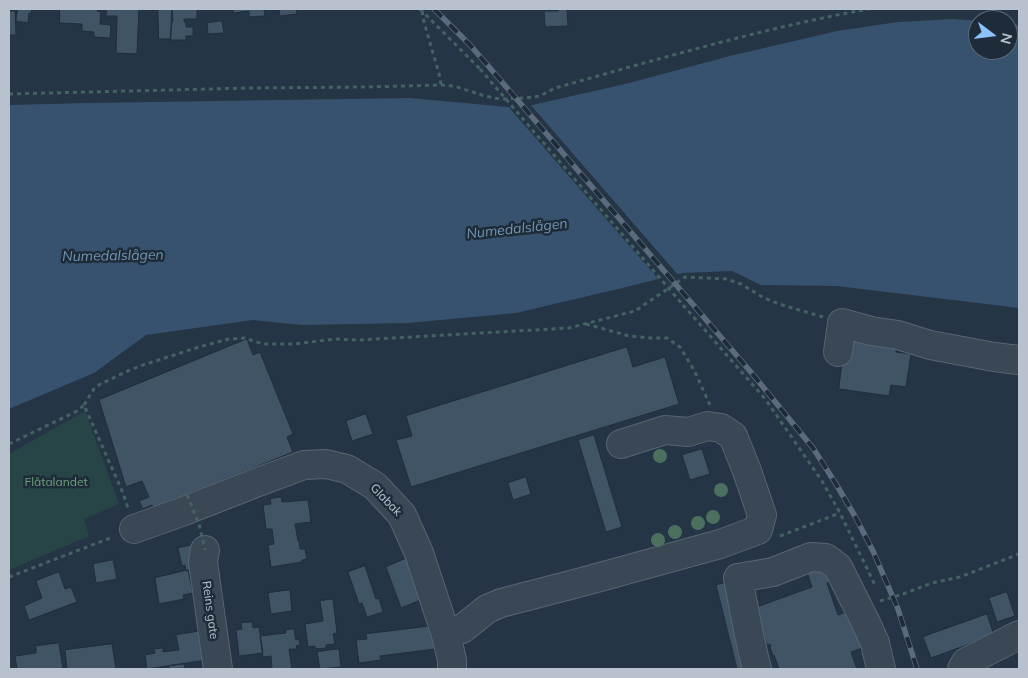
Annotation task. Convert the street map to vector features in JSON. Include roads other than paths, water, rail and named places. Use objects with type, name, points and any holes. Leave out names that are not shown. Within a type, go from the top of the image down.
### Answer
[{"type":"street","points":[[838,352],[842,323],[871,332],[898,335],[930,344],[1019,360]]},
{"type":"street","points":[[446,635],[462,629],[487,609],[501,603],[720,544],[758,530],[762,515],[747,470],[732,436],[721,428],[708,426],[688,432],[665,430],[621,444]]},
{"type":"street","name":"Glabak","points":[[134,529],[304,465],[326,464],[347,469],[375,486],[402,515],[418,553],[446,635],[452,660],[452,669]]},
{"type":"street","points":[[720,544],[738,578],[757,669]]},
{"type":"street","name":"Reins gate","points":[[205,550],[203,562],[218,669]]},
{"type":"street","points":[[738,578],[772,572],[811,557],[826,558],[873,601],[875,642],[881,669]]},
{"type":"street","points":[[962,669],[966,662],[1019,635]]},
{"type":"water","name":"Numedalslågen","points":[[954,19],[968,20],[968,60],[1018,60],[1019,25],[1019,308],[837,286],[761,285],[732,271],[682,273],[516,313],[408,323],[302,325],[253,320],[146,335],[94,373],[9,409],[9,105],[410,98],[519,108],[625,84],[730,56],[837,31],[898,22]]},
{"type":"railway","points":[[434,9],[470,45],[496,75],[750,371],[813,448],[856,518],[873,551],[898,609],[917,669]]},
{"type":"park label","name":"Flåtalandet","points":[[56,482]]}]
